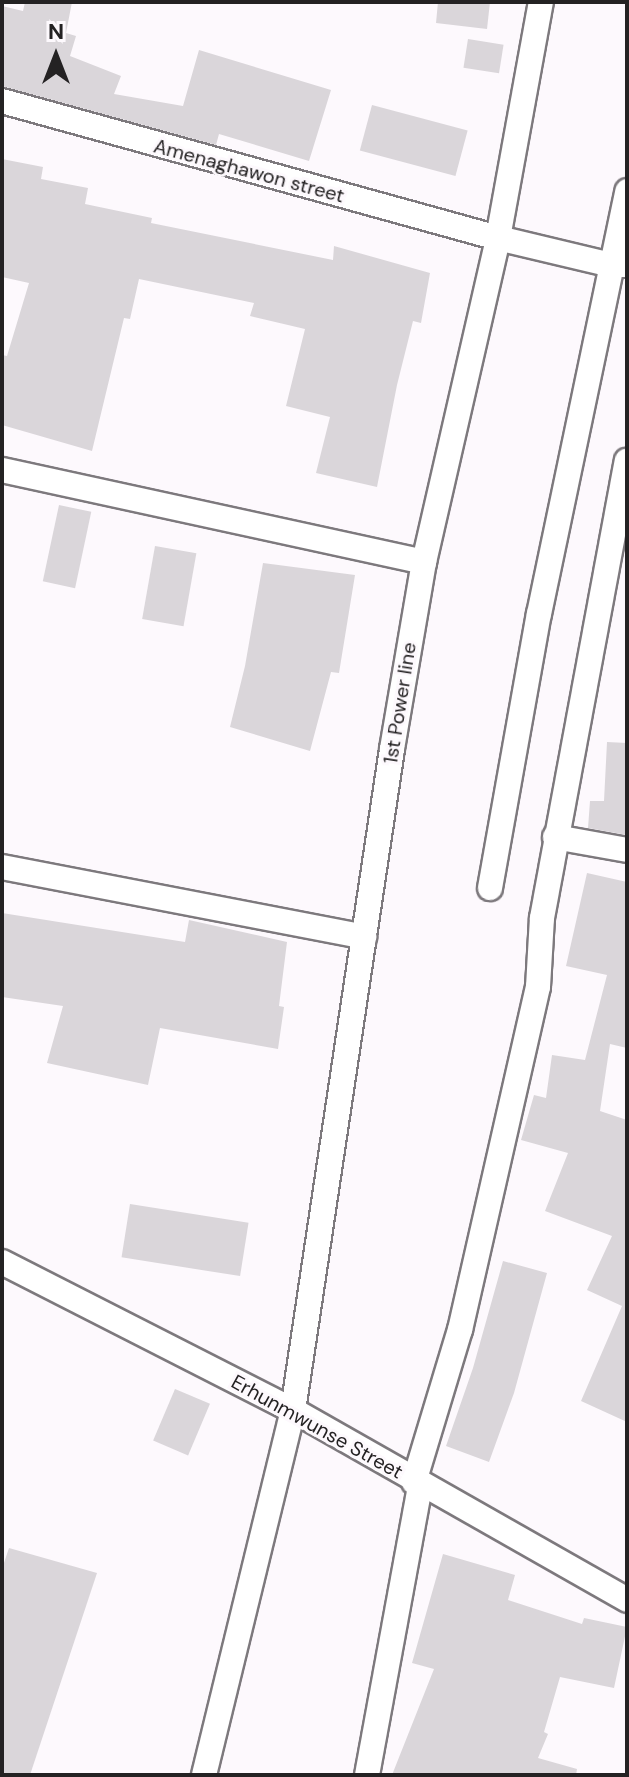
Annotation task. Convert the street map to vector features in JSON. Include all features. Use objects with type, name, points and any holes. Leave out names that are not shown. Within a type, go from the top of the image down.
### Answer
[{"type":"street","name":"1st Power line","points":[[204,1775],[293,1410],[424,562],[498,238],[541,2]]},
{"type":"street","name":"Amenaghawon street","points":[[2,101],[498,238],[619,265]]},
{"type":"street","points":[[490,888],[539,614],[619,265],[627,191]]},
{"type":"street","points":[[367,1775],[417,1484],[460,1330],[538,987],[542,918],[555,837],[627,461]]},
{"type":"street","points":[[2,470],[424,562]]},
{"type":"street","points":[[555,837],[627,850]]},
{"type":"street","points":[[2,867],[364,937]]},
{"type":"street","name":"Erhunmwunse Street","points":[[2,1262],[293,1410],[417,1484],[627,1600]]},
{"type":"building","points":[[25,2],[72,2],[66,33],[76,36],[70,56],[121,76],[114,94],[183,106],[199,50],[331,90],[309,161],[219,134],[216,145],[2,86],[2,6],[23,11]]},
{"type":"building","points":[[438,2],[490,2],[487,29],[436,23]]},
{"type":"building","points":[[468,39],[504,45],[499,73],[463,68]]},
{"type":"building","points":[[372,105],[468,131],[455,176],[360,150]]},
{"type":"building","points":[[2,159],[43,167],[41,179],[88,188],[85,204],[152,218],[151,223],[333,260],[334,246],[430,273],[421,323],[413,321],[397,385],[377,487],[316,473],[330,417],[286,406],[305,329],[250,316],[254,303],[139,279],[130,319],[124,318],[92,451],[2,425],[2,355],[7,356],[29,283],[2,277]]},
{"type":"building","points":[[59,505],[91,512],[75,588],[43,581]]},
{"type":"building","points":[[155,546],[196,553],[184,626],[142,619]]},
{"type":"building","points":[[263,563],[355,575],[339,673],[331,672],[310,751],[230,727],[245,666]]},
{"type":"building","points":[[607,742],[627,743],[627,835],[588,828],[590,801],[604,801]]},
{"type":"building","points":[[587,873],[627,882],[627,1048],[610,1044],[600,1111],[627,1120],[627,1422],[581,1401],[622,1306],[587,1290],[612,1236],[545,1211],[568,1153],[521,1140],[534,1095],[546,1098],[552,1055],[585,1060],[607,975],[566,966]]},
{"type":"building","points":[[2,913],[185,942],[189,920],[287,942],[279,1006],[284,1007],[278,1049],[160,1028],[148,1085],[47,1063],[63,1006],[2,997]]},
{"type":"building","points":[[130,1204],[249,1223],[240,1276],[122,1257]]},
{"type":"building","points":[[503,1261],[547,1273],[514,1393],[489,1462],[446,1446],[473,1368]]},
{"type":"building","points":[[175,1389],[210,1404],[188,1455],[153,1441]]},
{"type":"building","points":[[9,1548],[97,1573],[30,1775],[2,1775],[2,1569]]},
{"type":"building","points":[[443,1554],[515,1575],[508,1600],[582,1624],[584,1618],[627,1627],[614,1688],[560,1677],[544,1732],[548,1734],[538,1758],[577,1769],[576,1775],[392,1775],[434,1669],[412,1663]]}]
